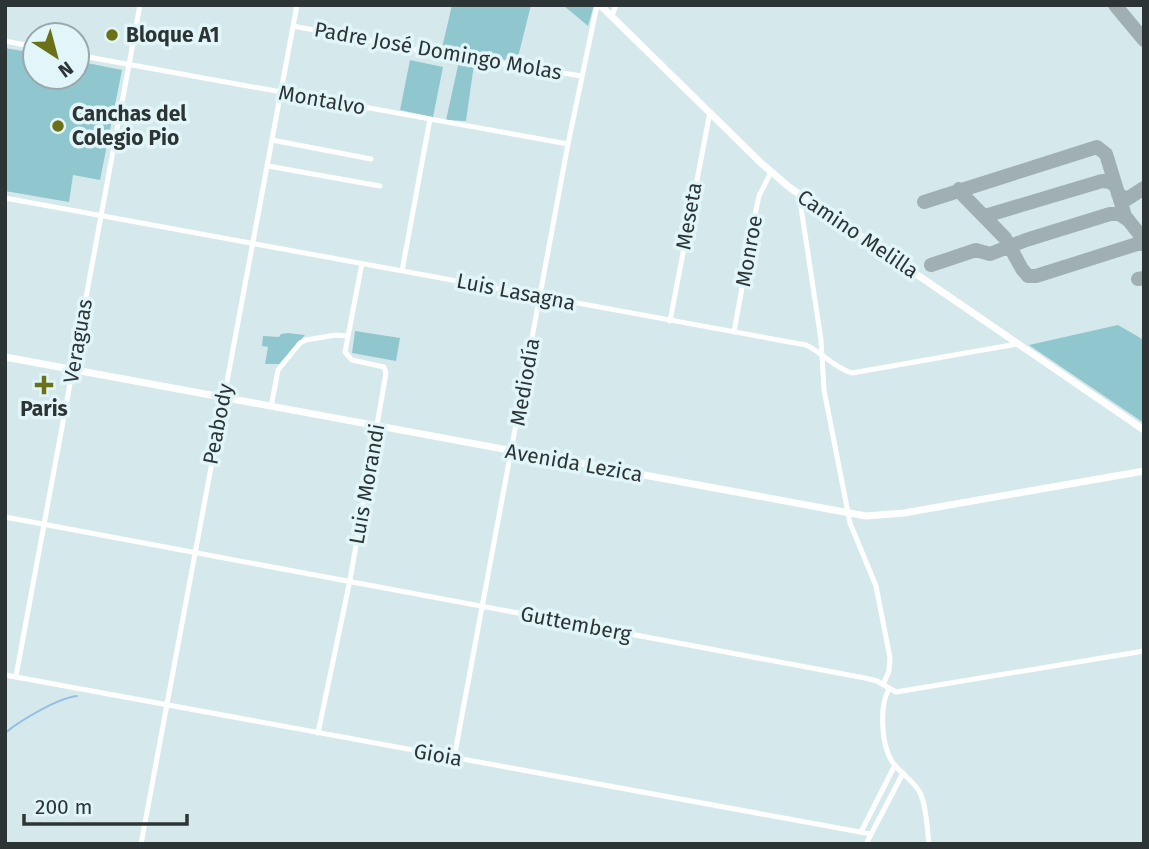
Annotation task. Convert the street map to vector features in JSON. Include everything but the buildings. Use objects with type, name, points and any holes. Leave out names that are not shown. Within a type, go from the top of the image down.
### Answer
[{"type":"street","name":"Veraguas","points":[[16,677],[140,5]]},
{"type":"street","name":"Peabody","points":[[141,844],[297,5]]},
{"type":"street","name":"Camino Melilla","points":[[599,5],[771,172],[799,194],[1144,430]]},
{"type":"street","name":"Mediodía","points":[[454,758],[568,144],[599,5]]},
{"type":"street","points":[[612,16],[616,5]]},
{"type":"street","name":"Padre José Domingo Molas","points":[[293,26],[450,56],[582,76]]},
{"type":"street","name":"Montalvo","points":[[91,58],[568,144]]},
{"type":"street","name":"Meseta","points":[[670,320],[710,112]]},
{"type":"street","points":[[402,271],[430,119]]},
{"type":"street","points":[[272,140],[371,159]]},
{"type":"street","points":[[268,166],[380,187]]},
{"type":"street","name":"Monroe","points":[[734,332],[759,196],[771,172]]},
{"type":"street","points":[[799,194],[821,340],[824,390],[849,514],[856,539],[876,586],[890,658],[889,671],[883,685]]},
{"type":"street","name":"Luis Lasagna","points":[[5,198],[806,345],[820,352],[841,370],[852,373],[1019,344]]},
{"type":"street","points":[[271,407],[279,369],[300,343],[335,335],[347,336],[362,263]]},
{"type":"street","name":"Luis Morandi","points":[[318,733],[350,580],[386,369],[348,358],[345,352],[347,336]]},
{"type":"street","name":"Avenida Lezica","points":[[5,357],[849,514],[889,515],[1144,471]]},
{"type":"street","name":"Guttemberg","points":[[5,517],[865,678],[889,690]]},
{"type":"street","points":[[929,844],[920,793],[888,753],[883,721],[884,700],[889,690],[911,691],[1144,651]]},
{"type":"street","name":"Gioia","points":[[5,674],[871,834]]},
{"type":"street","points":[[862,832],[895,765]]},
{"type":"street","points":[[866,844],[903,773]]},
{"type":"shaded area","points":[[452,5],[531,5],[517,61],[475,57],[466,121],[446,120],[461,52],[442,48]]},
{"type":"shaded area","points":[[563,5],[594,5],[588,26]]},
{"type":"shaded area","name":"Canchas del Colegio Pio","points":[[5,48],[21,51],[21,91],[91,91],[91,64],[122,70],[100,180],[73,175],[69,202],[5,191]]},
{"type":"shaded area","points":[[410,60],[443,67],[433,117],[400,110]]},
{"type":"shaded area","points":[[1118,325],[1144,340],[1144,423],[1029,345]]},
{"type":"shaded area","points":[[355,331],[400,338],[396,361],[352,353]]},
{"type":"shaded area","points":[[288,333],[305,335],[279,364],[265,364],[268,347],[262,346],[263,336],[279,337]]},
{"type":"waterway","points":[[5,733],[40,710],[77,696]]},
{"type":"taxiway","points":[[1115,5],[1144,40]]},
{"type":"taxiway","points":[[924,202],[1097,147],[1106,154],[1125,216],[1144,240]]},
{"type":"taxiway","points":[[985,216],[1102,181],[1111,182],[1116,187]]},
{"type":"taxiway","points":[[1118,194],[1127,199],[1144,188]]},
{"type":"taxiway","points":[[959,189],[1005,238],[1028,276]]},
{"type":"taxiway","points":[[931,265],[976,250],[990,254],[1110,214],[1119,214],[1128,220]]},
{"type":"taxiway","points":[[1028,276],[1036,276],[1144,244]]},
{"type":"taxiway","points":[[1138,279],[1144,278]]},
{"type":"place","name":"Bloque A1","points":[[112,35]]},
{"type":"place","name":"Canchas del Colegio Pio","points":[[58,126]]},
{"type":"place","name":"Paris","points":[[44,385]]}]
